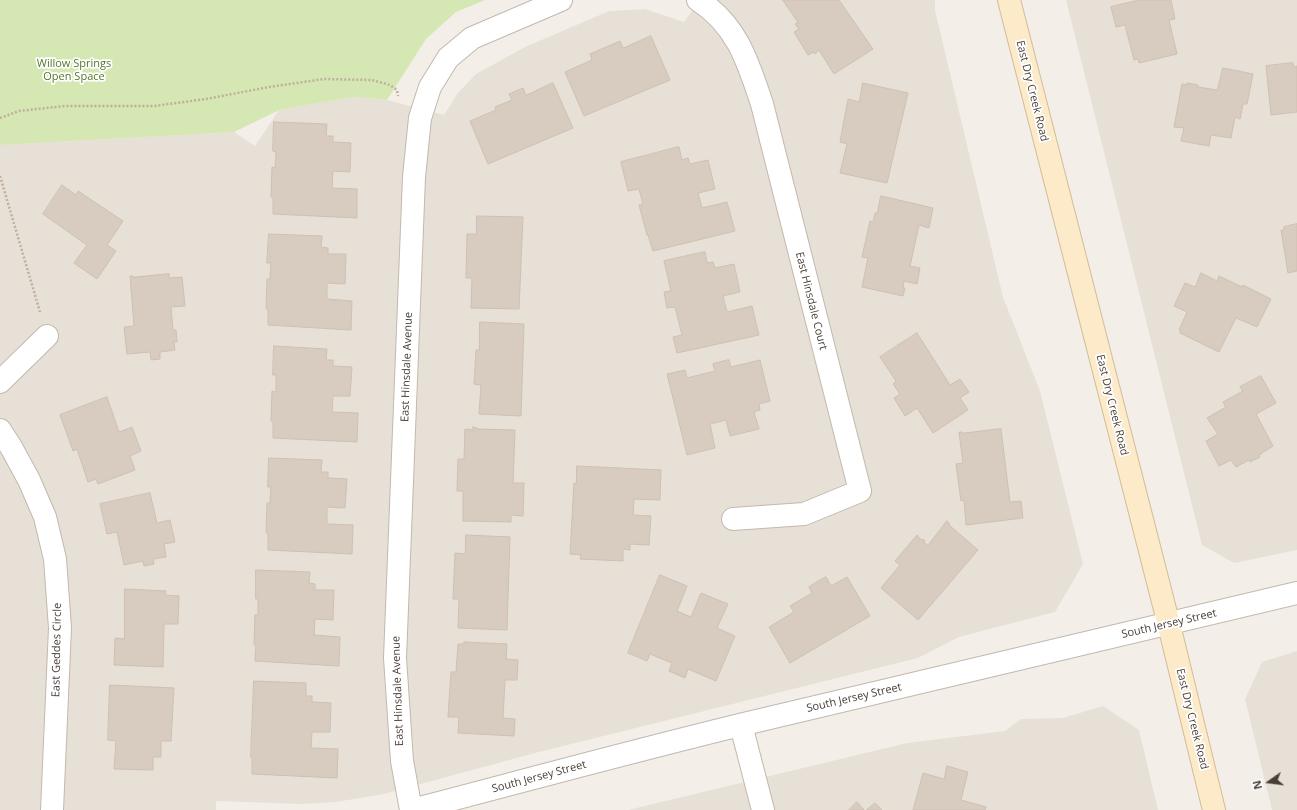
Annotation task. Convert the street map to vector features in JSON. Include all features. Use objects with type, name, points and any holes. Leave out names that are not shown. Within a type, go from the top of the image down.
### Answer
[{"type":"main road","name":"East Dry Creek Road","points":[[1009,0],[1169,624],[1214,810]]},
{"type":"street","name":"East Hinsdale Avenue","points":[[411,810],[402,761],[395,658],[414,177],[420,118],[430,87],[448,58],[472,38],[561,0]]},
{"type":"street","name":"East Hinsdale Court","points":[[698,0],[710,8],[730,29],[746,58],[762,104],[860,491],[804,514],[733,519]]},
{"type":"street","points":[[0,382],[47,336]]},
{"type":"street","name":"East Geddes Circle","points":[[0,430],[11,446],[29,480],[44,517],[55,559],[60,628],[52,810]]},
{"type":"street","name":"South Jersey Street","points":[[411,810],[741,724],[1297,593]]},
{"type":"street","points":[[741,724],[763,810]]},
{"type":"path","points":[[0,118],[19,111],[65,106],[154,106],[206,99],[269,87],[324,79],[372,80],[390,85],[397,90],[399,94],[397,109],[422,113]]},
{"type":"path","points":[[0,176],[47,336]]},
{"type":"shaded area","points":[[700,0],[935,0],[935,10],[1003,297],[1040,391],[1083,564],[1055,612],[959,637],[918,658],[535,753],[384,794],[336,802],[302,804],[216,801],[216,810],[0,810],[0,145],[234,132],[255,146],[279,110],[354,97],[387,100],[444,115],[458,93],[476,74],[525,47],[609,11],[645,9],[684,22]]},
{"type":"shaded area","points":[[1066,0],[1297,0],[1297,550],[1234,563],[1202,545]]},
{"type":"shaded area","points":[[1297,651],[1297,810],[1272,810],[1245,699],[1262,662]]},
{"type":"shaded area","points":[[1103,706],[1139,730],[1158,810],[628,810],[907,743],[1005,731],[1021,719],[1063,718]]},
{"type":"green space","name":"Willow Springs Open Space","points":[[0,0],[485,0],[456,12],[426,39],[387,100],[354,97],[279,110],[234,132],[0,145]]},
{"type":"building","points":[[783,0],[839,0],[873,49],[834,74],[819,50],[815,54],[814,52],[808,55],[794,32],[799,29],[795,24],[798,23]]},
{"type":"building","points":[[1139,0],[1171,0],[1175,19],[1169,20],[1177,54],[1139,63],[1138,59],[1134,60],[1125,25],[1116,27],[1111,7]]},
{"type":"building","points":[[651,36],[670,80],[584,116],[565,72],[592,60],[590,54],[620,41],[623,48]]},
{"type":"building","points":[[1293,63],[1294,67],[1297,66],[1297,112],[1271,115],[1266,66]]},
{"type":"building","points":[[1223,68],[1253,74],[1247,104],[1243,104],[1240,119],[1235,117],[1231,138],[1211,135],[1209,146],[1181,141],[1184,128],[1174,127],[1182,84],[1187,85],[1187,83],[1198,85],[1198,87],[1217,90]]},
{"type":"building","points":[[553,83],[573,128],[488,164],[470,121],[496,110],[495,107],[512,100],[509,94],[523,88],[526,95]]},
{"type":"building","points":[[863,83],[908,93],[887,183],[840,173],[847,144],[840,142],[848,99],[859,102]]},
{"type":"building","points":[[274,122],[327,124],[326,136],[333,136],[333,142],[351,143],[350,172],[333,171],[332,188],[357,189],[357,218],[273,214],[273,197],[271,197],[272,167],[275,168],[276,152],[273,151]]},
{"type":"building","points":[[679,147],[682,160],[688,158],[690,164],[708,160],[715,189],[698,193],[702,208],[727,202],[735,231],[653,251],[639,205],[643,204],[639,189],[628,191],[621,162]]},
{"type":"building","points":[[62,185],[76,195],[78,191],[123,221],[107,245],[116,251],[97,279],[74,263],[87,245],[43,214]]},
{"type":"building","points":[[881,196],[933,208],[929,228],[919,225],[910,266],[920,268],[917,284],[904,281],[903,288],[905,288],[903,296],[862,287],[868,258],[862,257],[870,221],[873,222],[875,213],[877,213]]},
{"type":"building","points":[[477,216],[523,217],[519,309],[471,308],[472,278],[466,278],[467,234],[476,234]]},
{"type":"building","points":[[1297,224],[1297,271],[1288,273],[1281,230],[1284,230],[1284,227]]},
{"type":"building","points":[[269,234],[322,236],[321,247],[328,248],[328,254],[346,254],[345,284],[327,283],[327,299],[352,301],[351,330],[268,325],[268,309],[266,309],[267,279],[270,279],[271,263],[267,263]]},
{"type":"building","points":[[705,252],[707,263],[713,262],[715,268],[734,264],[740,292],[723,296],[727,312],[752,306],[759,335],[677,353],[673,337],[682,335],[675,307],[667,308],[664,292],[671,291],[664,261]]},
{"type":"building","points":[[1201,273],[1217,281],[1219,276],[1242,287],[1243,285],[1271,299],[1257,327],[1236,318],[1219,352],[1180,333],[1181,331],[1179,330],[1187,312],[1174,306],[1185,283],[1195,287]]},
{"type":"building","points":[[169,274],[169,278],[182,277],[185,306],[171,307],[173,330],[176,330],[177,342],[174,342],[175,350],[160,352],[160,359],[151,360],[150,352],[127,354],[124,327],[134,326],[130,276]]},
{"type":"building","points":[[480,322],[524,324],[521,416],[479,414],[481,385],[474,384],[476,350],[479,350]]},
{"type":"building","points":[[917,333],[950,385],[960,379],[969,392],[960,398],[968,410],[933,433],[917,408],[905,416],[894,398],[900,394],[893,384],[896,381],[880,357]]},
{"type":"building","points":[[274,346],[327,349],[326,360],[333,360],[333,366],[352,367],[350,396],[333,396],[332,412],[358,413],[357,442],[273,438],[273,421],[271,421],[272,391],[276,392],[276,375],[273,375]]},
{"type":"building","points":[[729,360],[731,367],[760,360],[770,401],[759,404],[760,410],[754,412],[759,429],[730,436],[726,420],[710,424],[715,448],[687,455],[667,374],[685,370],[687,378],[715,371],[713,364]]},
{"type":"building","points":[[1261,376],[1276,403],[1256,414],[1273,446],[1259,455],[1260,457],[1250,462],[1249,460],[1236,467],[1231,460],[1219,466],[1206,441],[1218,434],[1207,418],[1226,407],[1223,402],[1243,391],[1240,387]]},
{"type":"building","points":[[107,397],[119,432],[132,427],[141,451],[130,456],[135,470],[98,484],[96,479],[88,482],[77,449],[73,451],[60,415]]},
{"type":"building","points":[[473,427],[477,429],[515,430],[513,483],[524,483],[523,516],[511,515],[511,522],[463,521],[463,491],[457,491],[458,459],[464,459],[465,429],[473,430]]},
{"type":"building","points":[[1001,429],[1010,502],[1021,501],[1023,518],[966,525],[964,500],[961,501],[956,464],[963,463],[959,432],[962,433]]},
{"type":"building","points":[[269,458],[322,460],[321,472],[328,472],[328,478],[347,479],[345,508],[327,507],[327,524],[353,525],[352,554],[268,550],[268,533],[266,533],[267,503],[270,503],[271,487],[268,487]]},
{"type":"building","points":[[577,466],[661,470],[660,500],[634,499],[633,515],[651,516],[649,545],[630,544],[630,550],[623,549],[623,561],[580,559],[581,555],[570,554],[574,483],[576,484]]},
{"type":"building","points":[[150,493],[157,523],[170,520],[175,542],[164,544],[166,557],[153,559],[154,564],[144,566],[143,561],[124,565],[117,532],[107,534],[100,504]]},
{"type":"building","points":[[947,521],[950,524],[949,525],[978,550],[918,620],[881,588],[900,565],[895,561],[917,535],[928,545]]},
{"type":"building","points":[[466,535],[510,537],[507,630],[458,628],[459,599],[453,599],[455,553],[465,554]]},
{"type":"building","points":[[256,570],[310,572],[309,583],[315,584],[315,590],[334,590],[333,620],[315,619],[314,635],[340,637],[339,666],[255,661],[255,615],[258,615],[258,599],[256,599]]},
{"type":"building","points":[[660,575],[687,586],[677,611],[691,617],[701,593],[728,604],[717,628],[735,636],[716,681],[688,669],[685,678],[669,671],[672,663],[650,654],[647,661],[628,653]]},
{"type":"building","points":[[826,577],[831,586],[847,577],[870,616],[790,663],[769,627],[794,612],[790,606],[812,593],[809,587]]},
{"type":"building","points":[[125,589],[166,591],[165,595],[179,596],[178,624],[164,624],[163,667],[114,665],[115,638],[124,639]]},
{"type":"building","points":[[464,642],[507,644],[506,659],[518,660],[517,680],[505,680],[503,718],[515,719],[514,736],[458,733],[459,717],[448,717],[451,672],[456,672],[458,644],[464,644]]},
{"type":"building","points":[[254,681],[306,683],[306,696],[312,696],[312,702],[331,703],[330,732],[312,732],[311,748],[338,749],[337,778],[252,774],[251,757]]},
{"type":"building","points":[[110,685],[174,688],[171,741],[161,741],[161,757],[153,757],[153,770],[114,769],[116,741],[108,740]]},
{"type":"building","points":[[947,766],[968,772],[961,800],[986,807],[985,810],[913,810],[923,773],[944,779]]},
{"type":"building","points":[[857,802],[864,810],[849,810]]},
{"type":"building","points":[[875,803],[882,810],[867,810]]}]
